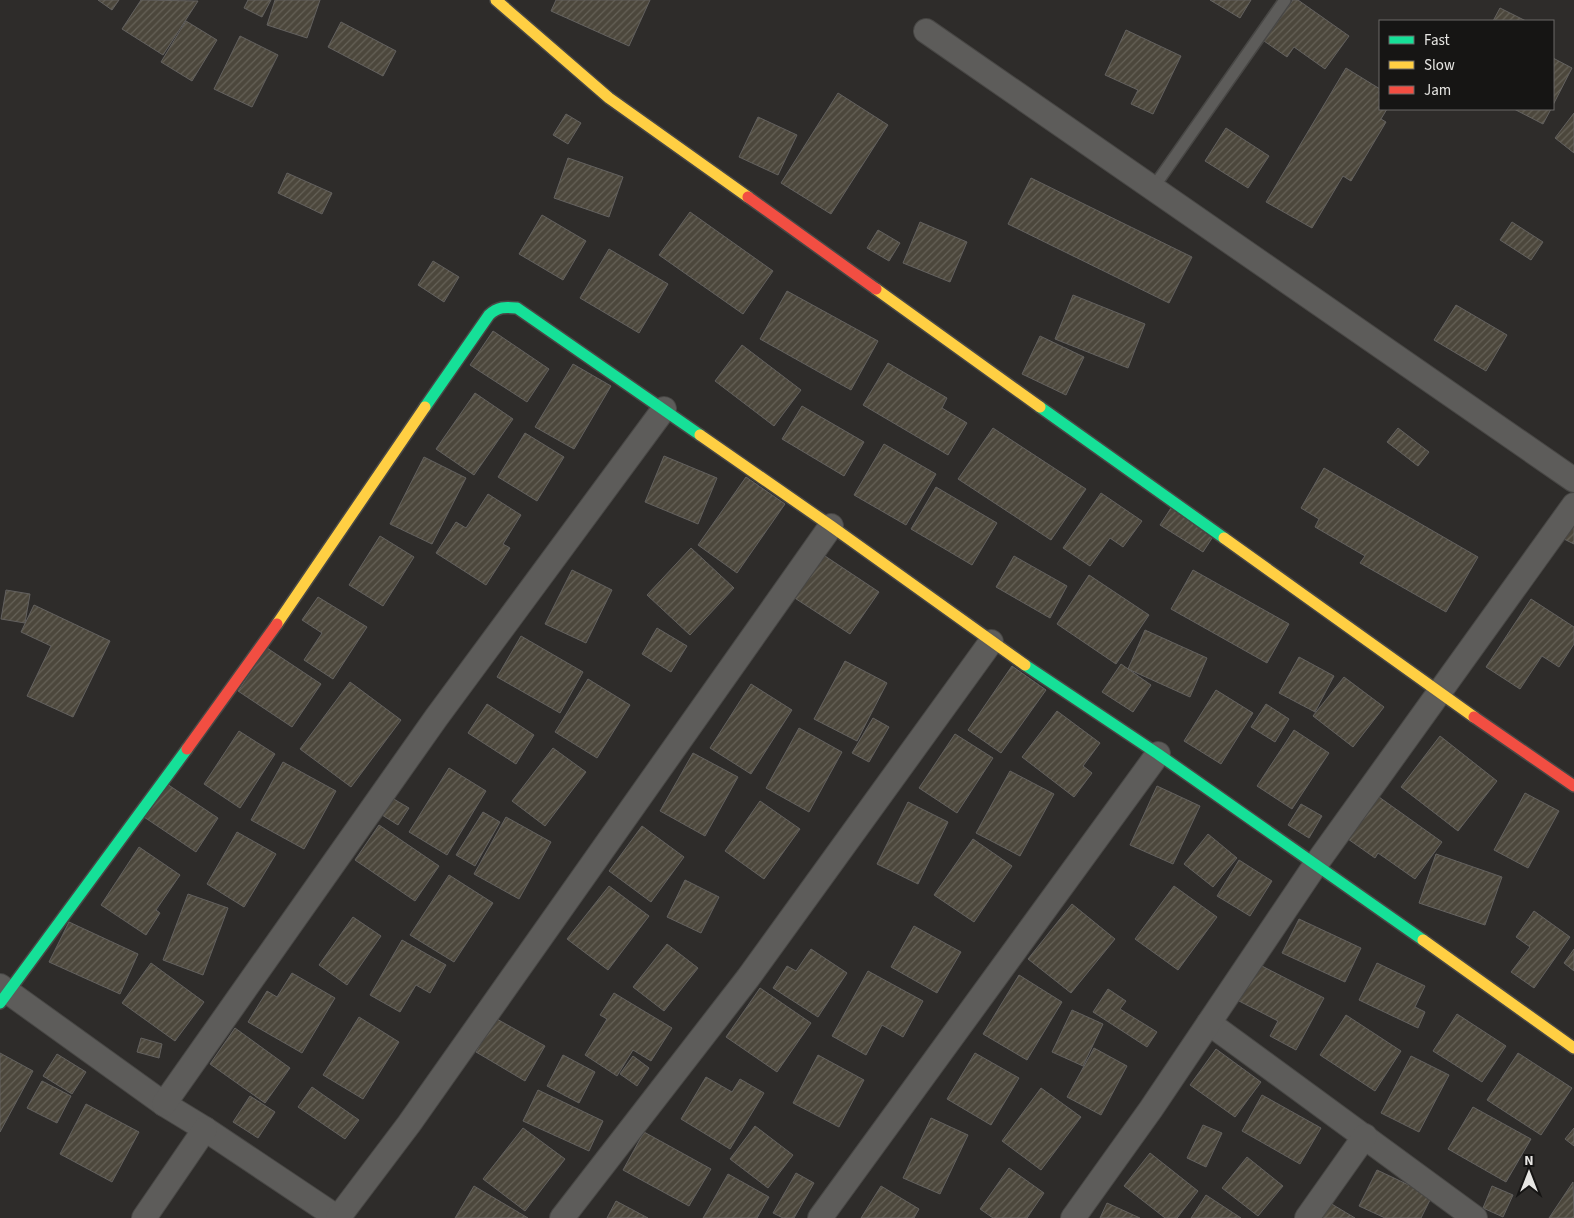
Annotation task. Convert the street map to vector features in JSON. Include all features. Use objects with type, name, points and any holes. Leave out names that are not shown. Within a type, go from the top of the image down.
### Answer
[{"type":"street","points":[[496,0],[609,98],[1440,693],[1574,786]]},
{"type":"street","points":[[926,31],[1574,480]]},
{"type":"street","points":[[832,526],[409,1124],[338,1218],[205,1129],[164,1104],[3,993],[264,643],[492,311],[501,306],[517,308],[664,409],[832,526],[991,642],[1158,754],[1316,864],[1574,1048]]},
{"type":"street","points":[[164,1104],[436,718],[664,409]]},
{"type":"street","points":[[1073,1218],[1151,1109],[1316,864],[1574,504]]},
{"type":"street","points":[[562,1218],[748,978],[991,642]]},
{"type":"street","points":[[820,1218],[1158,754]]},
{"type":"street","points":[[1209,1023],[1475,1218]]},
{"type":"street","points":[[144,1218],[205,1129]]},
{"type":"street","points":[[1307,1218],[1365,1136]]},
{"type":"lane","points":[[1153,188],[1285,0]]},
{"type":"building","points":[[98,0],[119,0],[112,10]]},
{"type":"building","points":[[141,0],[198,1],[163,55],[122,29]]},
{"type":"building","points":[[248,0],[271,0],[262,17],[244,8]]},
{"type":"building","points":[[275,0],[320,0],[307,38],[267,25]]},
{"type":"building","points":[[556,0],[650,0],[629,46],[551,11]]},
{"type":"building","points":[[1210,0],[1251,0],[1240,18]]},
{"type":"building","points":[[1293,0],[1298,0],[1349,36],[1325,69],[1294,47],[1287,57],[1264,41]]},
{"type":"building","points":[[1500,8],[1524,20],[1494,20]]},
{"type":"building","points":[[186,21],[217,40],[192,81],[161,62]]},
{"type":"building","points":[[341,22],[396,51],[383,76],[328,47]]},
{"type":"building","points":[[1126,30],[1181,56],[1153,114],[1131,104],[1138,90],[1105,75]]},
{"type":"building","points":[[240,36],[278,55],[252,107],[214,89]]},
{"type":"building","points":[[1554,59],[1572,68],[1554,103]]},
{"type":"building","points":[[1346,68],[1379,88],[1379,110],[1386,110],[1381,119],[1386,122],[1351,181],[1343,176],[1312,228],[1266,202]]},
{"type":"building","points":[[838,93],[888,125],[831,214],[781,183]]},
{"type":"building","points":[[1516,110],[1550,110],[1543,124]]},
{"type":"building","points":[[1574,113],[1574,153],[1555,138]]},
{"type":"building","points":[[566,114],[581,123],[568,144],[553,135]]},
{"type":"building","points":[[758,117],[797,135],[778,175],[739,157]]},
{"type":"building","points":[[1226,128],[1269,156],[1248,188],[1205,161]]},
{"type":"building","points":[[568,158],[623,177],[609,217],[554,198]]},
{"type":"building","points":[[287,173],[332,193],[322,214],[278,193]]},
{"type":"building","points":[[1031,178],[1192,257],[1169,303],[1008,224]]},
{"type":"building","points":[[690,212],[773,271],[743,314],[659,255]]},
{"type":"building","points":[[542,215],[586,241],[563,280],[519,254]]},
{"type":"building","points":[[920,222],[967,242],[950,282],[903,263]]},
{"type":"building","points":[[1512,222],[1543,242],[1531,260],[1500,240]]},
{"type":"building","points":[[878,230],[900,243],[889,261],[867,248]]},
{"type":"building","points":[[609,249],[668,284],[639,333],[580,298]]},
{"type":"building","points":[[433,261],[459,277],[444,302],[418,285]]},
{"type":"building","points":[[787,291],[878,341],[851,390],[760,339]]},
{"type":"building","points":[[1073,295],[1145,324],[1128,368],[1055,339]]},
{"type":"building","points":[[1456,305],[1507,335],[1486,371],[1434,340]]},
{"type":"building","points":[[493,331],[549,369],[527,402],[470,365]]},
{"type":"building","points":[[1040,336],[1084,357],[1066,395],[1022,374]]},
{"type":"building","points":[[742,345],[801,390],[774,426],[715,381]]},
{"type":"building","points":[[888,363],[947,398],[942,408],[967,423],[948,455],[863,405]]},
{"type":"building","points":[[573,364],[611,386],[574,449],[535,427]]},
{"type":"building","points":[[475,393],[513,419],[474,475],[436,449]]},
{"type":"building","points":[[802,406],[864,442],[844,476],[782,439]]},
{"type":"building","points":[[993,428],[1086,489],[1051,540],[958,479]]},
{"type":"building","points":[[1398,428],[1429,452],[1418,466],[1387,442]]},
{"type":"building","points":[[525,433],[564,457],[537,501],[498,477]]},
{"type":"building","points":[[884,444],[936,474],[906,525],[854,495]]},
{"type":"building","points":[[664,456],[717,478],[698,524],[645,502]]},
{"type":"building","points":[[424,457],[466,478],[432,544],[390,524]]},
{"type":"building","points":[[1324,468],[1478,557],[1446,612],[1360,563],[1365,556],[1315,527],[1319,519],[1301,508]]},
{"type":"building","points":[[746,477],[785,504],[737,573],[698,545]]},
{"type":"building","points":[[936,487],[997,523],[972,565],[911,529]]},
{"type":"building","points":[[1101,493],[1142,521],[1123,547],[1110,538],[1090,566],[1063,548]]},
{"type":"building","points":[[488,494],[521,515],[503,544],[510,548],[486,585],[436,553],[456,522],[466,528]]},
{"type":"building","points":[[1171,508],[1214,535],[1203,552],[1160,525]]},
{"type":"building","points":[[1574,513],[1574,544],[1562,538]]},
{"type":"building","points":[[380,536],[414,557],[383,606],[349,585]]},
{"type":"building","points":[[691,548],[734,588],[690,635],[647,595]]},
{"type":"building","points":[[816,550],[879,592],[850,634],[787,593]]},
{"type":"building","points":[[1014,556],[1067,586],[1050,618],[996,587]]},
{"type":"building","points":[[572,570],[612,590],[586,643],[545,624]]},
{"type":"building","points":[[1193,570],[1289,624],[1267,663],[1171,609]]},
{"type":"building","points":[[1089,575],[1149,615],[1116,664],[1057,624]]},
{"type":"building","points":[[6,590],[30,594],[25,623],[1,619]]},
{"type":"building","points":[[318,597],[367,627],[333,679],[304,660],[322,633],[302,620]]},
{"type":"building","points":[[1531,599],[1574,627],[1574,644],[1559,667],[1542,656],[1520,689],[1486,667]]},
{"type":"building","points":[[34,605],[110,641],[73,717],[27,696],[51,646],[21,632]]},
{"type":"building","points":[[657,628],[687,646],[671,672],[642,654]]},
{"type":"building","points":[[1145,630],[1207,658],[1190,697],[1128,669]]},
{"type":"building","points":[[521,636],[583,672],[560,713],[497,677]]},
{"type":"building","points":[[267,648],[321,684],[292,727],[238,691]]},
{"type":"building","points":[[1299,657],[1334,676],[1315,712],[1279,693]]},
{"type":"building","points":[[845,661],[887,683],[857,741],[814,719]]},
{"type":"building","points":[[1121,664],[1151,685],[1133,712],[1102,692]]},
{"type":"building","points":[[1012,666],[1046,690],[1001,753],[968,730]]},
{"type":"building","points":[[1344,677],[1384,707],[1353,747],[1313,716]]},
{"type":"building","points":[[588,679],[630,705],[597,758],[555,732]]},
{"type":"building","points":[[350,682],[401,720],[351,787],[300,749]]},
{"type":"building","points":[[751,684],[792,710],[751,774],[710,748]]},
{"type":"building","points":[[1216,690],[1253,713],[1221,764],[1184,741]]},
{"type":"building","points":[[487,704],[534,735],[516,764],[468,733]]},
{"type":"building","points":[[1266,704],[1289,719],[1275,742],[1251,727]]},
{"type":"building","points":[[1057,711],[1100,743],[1083,766],[1092,773],[1074,797],[1022,757]]},
{"type":"building","points":[[873,718],[889,727],[869,762],[852,753]]},
{"type":"building","points":[[799,728],[842,752],[809,812],[766,788]]},
{"type":"building","points":[[1294,730],[1329,753],[1292,809],[1257,786]]},
{"type":"building","points":[[239,731],[275,754],[240,808],[204,784]]},
{"type":"building","points":[[955,734],[993,758],[957,813],[919,788]]},
{"type":"building","points":[[1440,736],[1497,781],[1458,831],[1401,787]]},
{"type":"building","points":[[553,748],[586,772],[545,826],[512,801]]},
{"type":"building","points":[[693,753],[738,777],[705,836],[660,811]]},
{"type":"building","points":[[283,762],[336,791],[304,849],[251,820]]},
{"type":"building","points":[[449,768],[486,791],[447,855],[409,832]]},
{"type":"building","points":[[1010,771],[1054,794],[1020,856],[976,833]]},
{"type":"building","points":[[167,784],[218,818],[196,852],[144,817]]},
{"type":"building","points":[[1157,786],[1200,806],[1173,864],[1130,845]]},
{"type":"building","points":[[1525,793],[1559,811],[1528,868],[1494,850]]},
{"type":"building","points":[[1379,797],[1442,842],[1415,879],[1378,853],[1375,858],[1348,839]]},
{"type":"building","points":[[392,798],[409,808],[398,825],[382,815]]},
{"type":"building","points":[[760,801],[800,829],[764,879],[725,851]]},
{"type":"building","points":[[908,802],[948,822],[918,884],[877,864]]},
{"type":"building","points":[[1301,804],[1322,816],[1309,838],[1288,825]]},
{"type":"building","points":[[483,812],[500,822],[475,866],[456,855]]},
{"type":"building","points":[[506,817],[551,842],[519,899],[474,874]]},
{"type":"building","points":[[379,825],[439,866],[415,901],[355,860]]},
{"type":"building","points":[[642,826],[684,857],[651,902],[609,871]]},
{"type":"building","points":[[237,832],[276,854],[244,907],[207,884]]},
{"type":"building","points":[[1208,834],[1237,858],[1213,887],[1184,864]]},
{"type":"building","points":[[973,839],[1012,866],[974,922],[934,895]]},
{"type":"building","points":[[139,847],[180,875],[156,910],[160,913],[146,935],[101,905]]},
{"type":"building","points":[[1436,854],[1502,877],[1485,925],[1419,903]]},
{"type":"building","points":[[1239,860],[1272,881],[1250,916],[1217,896]]},
{"type":"building","points":[[449,875],[493,903],[454,962],[410,935]]},
{"type":"building","points":[[685,880],[719,897],[701,933],[667,917]]},
{"type":"building","points":[[609,886],[649,916],[608,970],[567,939]]},
{"type":"building","points":[[1174,886],[1217,917],[1178,970],[1135,939]]},
{"type":"building","points":[[188,894],[228,908],[203,975],[163,960]]},
{"type":"building","points":[[1072,904],[1115,939],[1071,993],[1028,959]]},
{"type":"building","points":[[1534,911],[1570,937],[1534,988],[1511,972],[1530,947],[1516,937]]},
{"type":"building","points":[[353,917],[381,936],[347,985],[319,965]]},
{"type":"building","points":[[1299,919],[1361,948],[1345,982],[1282,953]]},
{"type":"building","points":[[69,922],[138,954],[120,994],[49,962]]},
{"type":"building","points":[[914,926],[961,952],[937,993],[891,967]]},
{"type":"building","points":[[402,940],[446,965],[430,993],[416,985],[400,1012],[370,995]]},
{"type":"building","points":[[667,944],[698,968],[664,1011],[633,987]]},
{"type":"building","points":[[811,949],[847,973],[818,1017],[773,988],[787,966],[796,971]]},
{"type":"building","points":[[1574,949],[1574,971],[1564,963]]},
{"type":"building","points":[[151,963],[204,1002],[175,1041],[122,1003]]},
{"type":"building","points":[[1377,963],[1425,986],[1415,1007],[1425,1012],[1418,1028],[1359,1000]]},
{"type":"building","points":[[1258,964],[1324,998],[1296,1050],[1270,1036],[1278,1021],[1239,1001]]},
{"type":"building","points":[[868,971],[923,1001],[903,1037],[882,1025],[866,1055],[832,1036]]},
{"type":"building","points":[[292,973],[335,998],[302,1053],[248,1022],[267,991],[277,997]]},
{"type":"building","points":[[1019,975],[1062,1002],[1027,1060],[983,1034]]},
{"type":"building","points":[[760,988],[811,1023],[777,1072],[726,1037]]},
{"type":"building","points":[[1108,989],[1126,1001],[1120,1009],[1157,1032],[1147,1047],[1093,1012]]},
{"type":"building","points":[[614,993],[672,1028],[651,1061],[633,1050],[617,1076],[585,1055],[607,1019],[600,1015]]},
{"type":"building","points":[[1072,1010],[1103,1024],[1083,1066],[1052,1052]]},
{"type":"building","points":[[1457,1014],[1506,1046],[1482,1082],[1433,1051]]},
{"type":"building","points":[[1346,1015],[1401,1051],[1375,1091],[1320,1055]]},
{"type":"building","points":[[359,1017],[399,1042],[363,1099],[323,1075]]},
{"type":"building","points":[[495,1018],[545,1046],[525,1081],[476,1052]]},
{"type":"building","points":[[235,1028],[290,1068],[265,1103],[210,1064]]},
{"type":"building","points":[[141,1038],[162,1044],[159,1058],[137,1052]]},
{"type":"building","points":[[1094,1048],[1127,1066],[1101,1115],[1067,1097]]},
{"type":"building","points":[[1216,1049],[1261,1082],[1235,1117],[1190,1085]]},
{"type":"building","points":[[0,1053],[33,1071],[0,1132]]},
{"type":"building","points":[[975,1053],[1019,1078],[991,1125],[947,1099]]},
{"type":"building","points":[[1518,1053],[1572,1088],[1541,1135],[1487,1100]]},
{"type":"building","points":[[57,1054],[86,1072],[72,1094],[43,1076]]},
{"type":"building","points":[[563,1055],[595,1072],[579,1103],[547,1086]]},
{"type":"building","points":[[818,1055],[864,1080],[839,1127],[793,1103]]},
{"type":"building","points":[[633,1056],[649,1068],[637,1086],[620,1074]]},
{"type":"building","points":[[1411,1056],[1449,1075],[1419,1132],[1381,1113]]},
{"type":"building","points":[[706,1077],[732,1092],[740,1079],[764,1093],[730,1149],[681,1119]]},
{"type":"building","points":[[42,1081],[71,1096],[57,1123],[27,1108]]},
{"type":"building","points":[[312,1087],[359,1120],[345,1139],[298,1107]]},
{"type":"building","points":[[1041,1088],[1081,1117],[1041,1170],[1002,1141]]},
{"type":"building","points":[[538,1090],[603,1121],[589,1151],[523,1121]]},
{"type":"building","points":[[1262,1095],[1321,1128],[1300,1164],[1242,1131]]},
{"type":"building","points":[[250,1096],[275,1112],[258,1138],[233,1122]]},
{"type":"building","points":[[86,1104],[139,1132],[112,1182],[60,1154]]},
{"type":"building","points":[[1473,1107],[1531,1139],[1506,1182],[1448,1149]]},
{"type":"building","points":[[931,1118],[968,1135],[940,1194],[903,1178]]},
{"type":"building","points":[[1203,1125],[1222,1133],[1206,1167],[1187,1158]]},
{"type":"building","points":[[755,1126],[793,1155],[768,1188],[730,1159]]},
{"type":"building","points":[[523,1128],[565,1159],[525,1211],[483,1179]]},
{"type":"building","points":[[1574,1128],[1574,1146],[1565,1139]]},
{"type":"building","points":[[644,1132],[711,1169],[689,1206],[623,1170]]},
{"type":"building","points":[[1150,1153],[1198,1191],[1177,1218],[1165,1218],[1124,1186]]},
{"type":"building","points":[[1247,1157],[1283,1186],[1258,1216],[1222,1188]]},
{"type":"building","points":[[1009,1168],[1044,1193],[1027,1218],[993,1218],[980,1209]]},
{"type":"building","points":[[1377,1170],[1432,1196],[1421,1218],[1385,1218],[1359,1206]]},
{"type":"building","points":[[796,1173],[814,1183],[794,1218],[783,1218],[773,1213]]},
{"type":"building","points":[[728,1174],[769,1197],[757,1218],[703,1218]]},
{"type":"building","points":[[1573,1182],[1574,1218],[1549,1218]]},
{"type":"building","points":[[474,1186],[528,1218],[455,1218]]},
{"type":"building","points":[[881,1186],[919,1209],[914,1218],[861,1218]]},
{"type":"building","points":[[1492,1186],[1513,1195],[1503,1217],[1483,1208]]},
{"type":"building","points":[[1206,1195],[1241,1218],[1191,1218]]},
{"type":"building","points":[[616,1201],[648,1218],[607,1218]]},
{"type":"building","points":[[1107,1203],[1140,1218],[1100,1218]]},
{"type":"building","points":[[1330,1203],[1355,1218],[1321,1218]]},
{"type":"traffic: fast","points":[[425,407],[489,315],[506,307],[517,308],[700,435]]},
{"type":"traffic: fast","points":[[1040,407],[1224,538]]},
{"type":"traffic: fast","points":[[1025,665],[1158,754],[1423,940]]},
{"type":"traffic: fast","points":[[0,1003],[187,749]]},
{"type":"traffic: slow","points":[[496,0],[609,98],[748,197]]},
{"type":"traffic: slow","points":[[876,289],[1040,407]]},
{"type":"traffic: slow","points":[[277,624],[425,407]]},
{"type":"traffic: slow","points":[[700,435],[1025,665]]},
{"type":"traffic: slow","points":[[1224,538],[1474,717]]},
{"type":"traffic: slow","points":[[1423,940],[1574,1048]]},
{"type":"traffic: jam","points":[[748,197],[876,289]]},
{"type":"traffic: jam","points":[[187,749],[277,624]]},
{"type":"traffic: jam","points":[[1474,717],[1574,786]]}]
